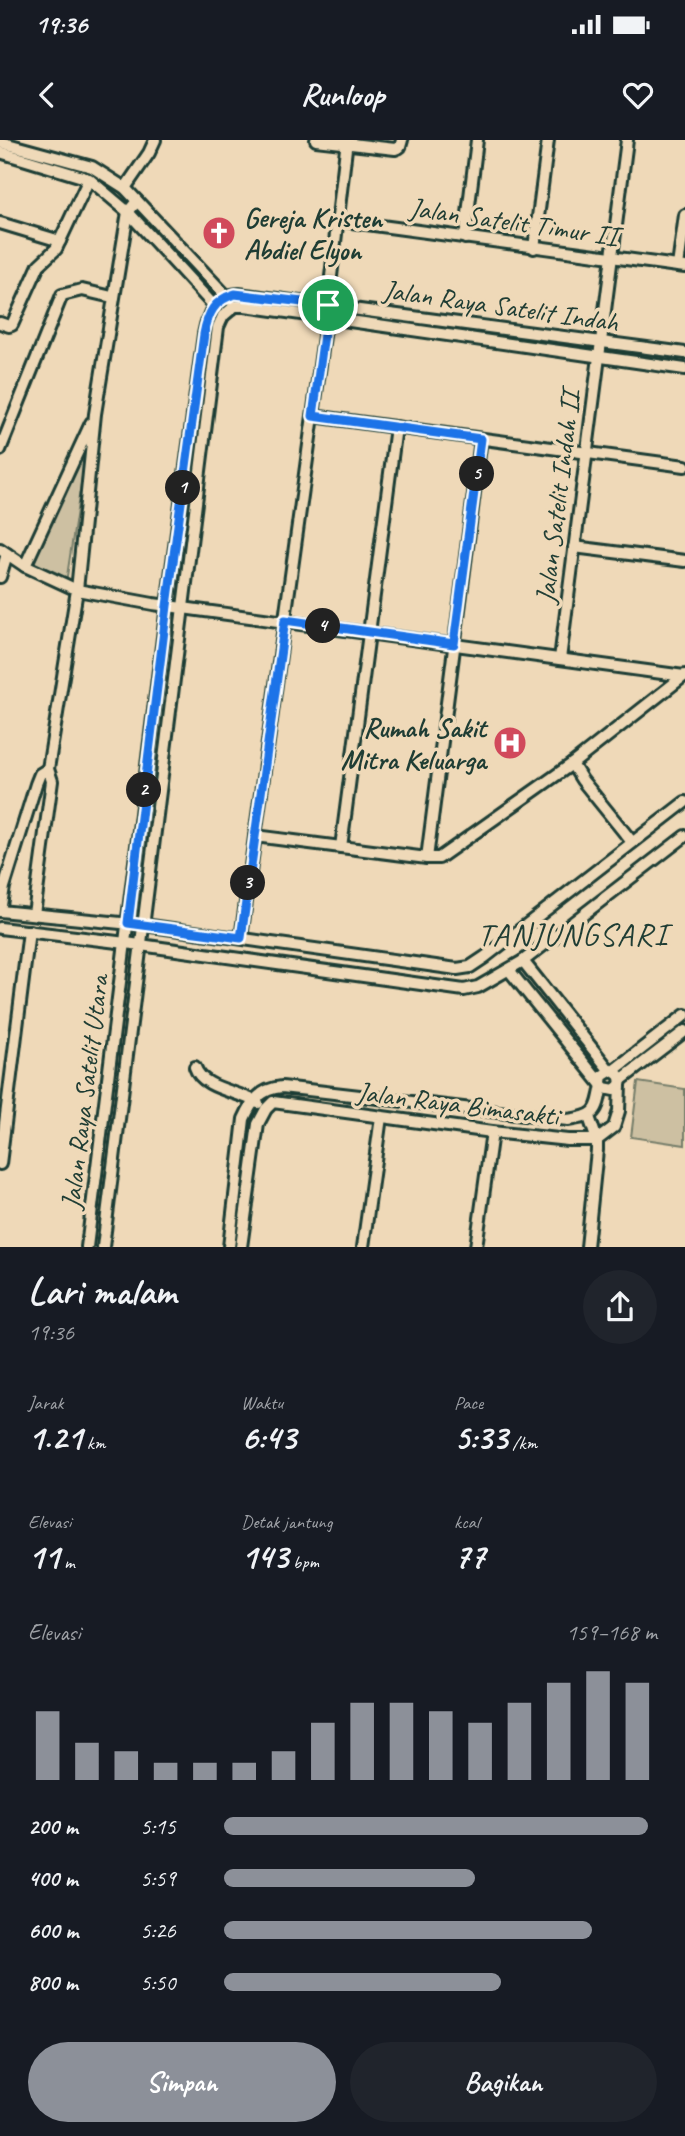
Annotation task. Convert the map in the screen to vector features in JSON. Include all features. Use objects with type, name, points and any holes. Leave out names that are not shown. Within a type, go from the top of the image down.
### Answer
[{"type":"street","points":[[125,188],[155,140]]},
{"type":"street","points":[[316,140],[395,149],[400,147],[402,140]]},
{"type":"street","points":[[465,238],[477,140]]},
{"type":"street","points":[[534,248],[548,140]]},
{"type":"street","name":"Jalan Satelit Indah II","points":[[560,659],[627,140]]},
{"type":"street","points":[[0,142],[92,167],[125,188],[235,306],[223,316],[128,212],[89,178],[0,152]]},
{"type":"street","points":[[241,938],[328,305],[346,142]]},
{"type":"street","points":[[0,323],[12,325],[39,265],[54,252],[89,178]]},
{"type":"street","points":[[34,915],[52,780],[48,769],[77,590],[95,414],[128,212],[137,201]]},
{"type":"street","points":[[682,266],[685,215]]},
{"type":"street","name":"Jalan Satelit Timur II","points":[[337,220],[682,266]]},
{"type":"street","points":[[0,223],[60,241]]},
{"type":"street","points":[[0,450],[62,295],[82,290],[112,297]]},
{"type":"street","name":"Jalan Raya Satelit Indah","points":[[227,296],[239,294],[328,305],[685,353]]},
{"type":"street","points":[[214,305],[227,296]]},
{"type":"street","name":"Jalan Raya Satelit Utara","points":[[86,1247],[167,606],[206,320],[214,305]]},
{"type":"street","name":"Jalan Raya Satelit Indah","points":[[235,306],[326,317],[597,359],[685,369]]},
{"type":"street","name":"Jalan Raya Satelit Utara","points":[[103,1247],[218,327],[223,316]]},
{"type":"street","points":[[25,566],[95,414]]},
{"type":"street","points":[[313,416],[685,466]]},
{"type":"street","points":[[341,847],[396,427]]},
{"type":"street","points":[[427,859],[481,439]]},
{"type":"street","points":[[574,547],[685,561]]},
{"type":"street","points":[[0,576],[3,551],[25,566],[77,590],[167,606],[684,676]]},
{"type":"street","points":[[255,836],[427,859],[439,858],[572,764],[684,676]]},
{"type":"street","points":[[572,764],[632,842]]},
{"type":"street","points":[[48,769],[40,774],[36,784],[4,887],[0,911],[128,923],[457,970],[470,967],[485,957],[685,802]]},
{"type":"street","points":[[140,945],[464,990],[478,987],[523,961],[685,836]]},
{"type":"street","name":"Jalan Raya Satelit Utara","points":[[0,928],[140,945]]},
{"type":"street","points":[[0,1164],[29,932]]},
{"type":"street","points":[[523,961],[616,1077]]},
{"type":"street","points":[[509,970],[602,1083],[611,1090],[616,1077],[685,1015]]},
{"type":"street","points":[[616,1077],[685,1031]]},
{"type":"street","points":[[195,1067],[205,1083],[254,1100],[266,1109],[258,1124],[241,1247]]},
{"type":"street","name":"Jalan Raya Bimasakti","points":[[254,1100],[264,1091],[282,1087],[569,1120],[589,1117],[595,1113],[602,1076],[616,1077],[619,1111],[614,1127],[597,1140],[568,1140],[277,1102],[266,1109]]},
{"type":"street","points":[[229,1247],[244,1119],[254,1100]]},
{"type":"street","points":[[363,1247],[381,1117]]},
{"type":"street","points":[[587,1247],[597,1140],[589,1117]]},
{"type":"street","points":[[476,1247],[492,1132]]},
{"type":"shaded area","points":[[88,437],[66,583],[30,565]]},
{"type":"shaded area","points":[[638,1082],[685,1089],[685,1145],[631,1137]]},
{"type":"place","name":"Gereja Kristen Abdiel Elyon","points":[[219,233]]},
{"type":"place","name":"Rumah Sakit Mitra Keluarga","points":[[510,743]]},
{"type":"district","name":"TANJUNGSARI","points":[[573,934]]},
{"type":"route","points":[[235,294],[328,305],[313,416],[481,439],[454,644],[285,620],[241,938],[128,923],[206,320],[218,301],[235,294]]}]
